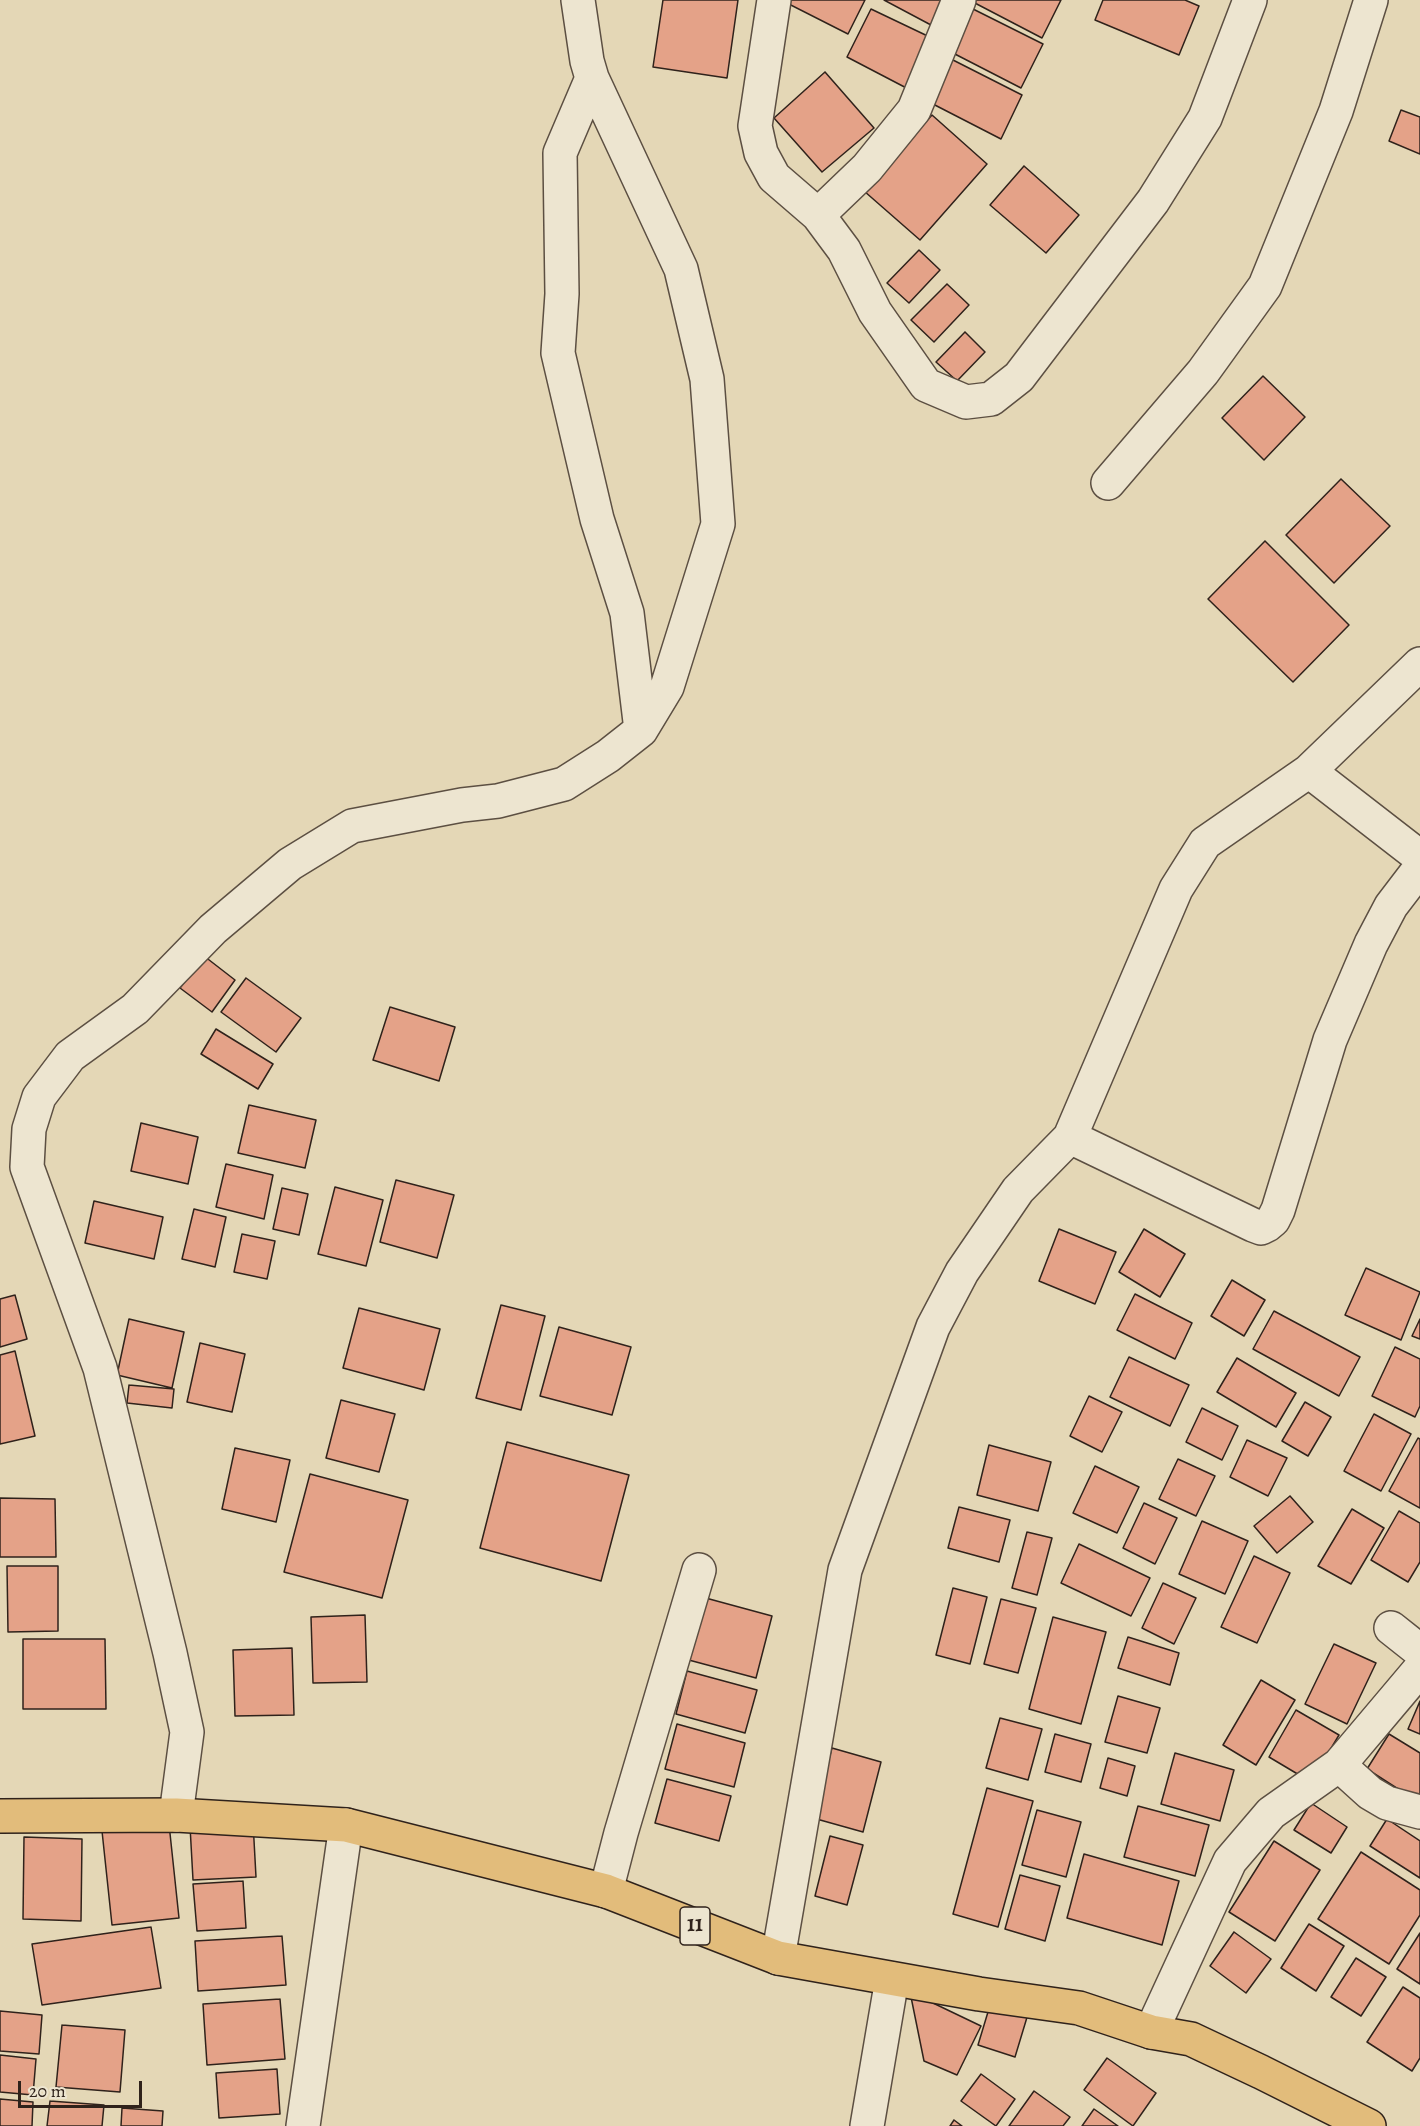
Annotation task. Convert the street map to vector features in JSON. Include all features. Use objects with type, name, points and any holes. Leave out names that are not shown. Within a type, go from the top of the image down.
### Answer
[{"type":"highway","name":"11","points":[[0,1816],[176,1815],[346,1826],[606,1891],[778,1959],[1079,2008],[1151,2032],[1191,2039],[1369,2126]]},
{"type":"street","points":[[176,1815],[187,1732],[170,1653],[100,1368],[27,1167],[29,1129],[39,1097],[70,1056],[135,1009],[213,929],[290,864],[352,826],[462,805],[498,801],[564,784],[608,756],[641,730],[667,687],[718,524],[707,379],[681,269],[592,78],[587,61],[578,0]]},
{"type":"street","points":[[774,0],[754,126],[761,153],[774,177],[818,215],[844,249],[875,312],[926,385],[966,402],[991,399],[1019,377],[1153,201],[1205,118],[1250,0]]},
{"type":"street","points":[[818,215],[867,168],[915,110],[959,0]]},
{"type":"street","points":[[1108,483],[1203,372],[1265,286],[1336,111],[1371,0]]},
{"type":"street","points":[[592,78],[560,153],[562,294],[558,353],[597,519],[627,613],[641,730]]},
{"type":"street","points":[[778,1959],[845,1570],[933,1327],[962,1272],[1018,1190],[1070,1137],[1176,889],[1205,843],[1309,771],[1420,664]]},
{"type":"street","points":[[1309,771],[1420,857]]},
{"type":"street","points":[[1070,1137],[1253,1225],[1260,1228],[1267,1225],[1273,1220],[1278,1210],[1329,1040],[1371,944],[1391,906],[1420,868]]},
{"type":"street","points":[[606,1891],[699,1570]]},
{"type":"street","points":[[1391,1628],[1420,1651]]},
{"type":"street","points":[[1151,2032],[1230,1861],[1271,1813],[1339,1765],[1420,1669]]},
{"type":"street","points":[[1339,1765],[1370,1793],[1386,1803],[1420,1812]]},
{"type":"street","points":[[303,2126],[346,1826]]},
{"type":"street","points":[[867,2126],[892,1979]]},
{"type":"building","points":[[663,0],[738,0],[727,78],[653,67]]},
{"type":"building","points":[[781,0],[865,0],[848,34]]},
{"type":"building","points":[[884,0],[944,0],[931,25]]},
{"type":"building","points":[[971,0],[1061,0],[1042,38]]},
{"type":"building","points":[[1103,0],[1185,0],[1199,6],[1179,55],[1095,20]]},
{"type":"building","points":[[971,8],[1043,44],[1021,88],[949,51]]},
{"type":"building","points":[[871,9],[936,40],[916,93],[847,57]]},
{"type":"building","points":[[951,59],[1022,95],[1001,139],[929,102]]},
{"type":"building","points":[[825,72],[874,128],[822,172],[774,118]]},
{"type":"building","points":[[1401,110],[1420,117],[1420,154],[1389,141]]},
{"type":"building","points":[[932,115],[987,164],[920,240],[864,191]]},
{"type":"building","points":[[1024,166],[1079,215],[1046,253],[990,205]]},
{"type":"building","points":[[919,250],[940,270],[909,303],[887,283]]},
{"type":"building","points":[[947,284],[969,305],[934,342],[911,320]]},
{"type":"building","points":[[965,332],[985,352],[957,381],[936,362]]},
{"type":"building","points":[[1263,376],[1305,417],[1264,460],[1222,418]]},
{"type":"building","points":[[1341,479],[1390,526],[1334,583],[1286,535]]},
{"type":"building","points":[[1265,541],[1349,625],[1293,682],[1208,599]]},
{"type":"building","points":[[204,956],[235,980],[212,1012],[180,988]]},
{"type":"building","points":[[246,978],[301,1018],[276,1052],[221,1012]]},
{"type":"building","points":[[390,1007],[455,1027],[439,1081],[373,1060]]},
{"type":"building","points":[[216,1029],[273,1064],[258,1089],[201,1054]]},
{"type":"building","points":[[249,1105],[316,1120],[305,1168],[238,1153]]},
{"type":"building","points":[[141,1123],[198,1137],[188,1184],[131,1171]]},
{"type":"building","points":[[226,1164],[273,1175],[264,1219],[216,1207]]},
{"type":"building","points":[[396,1180],[454,1195],[437,1258],[380,1242]]},
{"type":"building","points":[[335,1187],[383,1200],[366,1266],[318,1254]]},
{"type":"building","points":[[282,1188],[308,1194],[299,1235],[273,1229]]},
{"type":"building","points":[[94,1201],[163,1217],[154,1259],[85,1243]]},
{"type":"building","points":[[194,1209],[226,1217],[215,1267],[182,1259]]},
{"type":"building","points":[[1059,1229],[1116,1252],[1095,1304],[1039,1281]]},
{"type":"building","points":[[1144,1229],[1185,1254],[1160,1297],[1119,1272]]},
{"type":"building","points":[[242,1234],[275,1241],[267,1279],[234,1272]]},
{"type":"building","points":[[1366,1268],[1420,1292],[1401,1340],[1345,1315]]},
{"type":"building","points":[[1232,1280],[1265,1300],[1244,1336],[1211,1316]]},
{"type":"building","points":[[1135,1294],[1192,1323],[1175,1359],[1117,1330]]},
{"type":"building","points":[[15,1295],[27,1339],[0,1347],[0,1299]]},
{"type":"building","points":[[501,1305],[545,1316],[521,1410],[476,1398]]},
{"type":"building","points":[[359,1308],[440,1329],[424,1390],[343,1368]]},
{"type":"building","points":[[1274,1311],[1360,1357],[1339,1396],[1253,1349]]},
{"type":"building","points":[[129,1319],[184,1332],[172,1388],[117,1375]]},
{"type":"building","points":[[1420,1319],[1420,1339],[1412,1336]]},
{"type":"building","points":[[559,1327],[631,1347],[612,1415],[540,1396]]},
{"type":"building","points":[[200,1343],[245,1354],[232,1412],[187,1402]]},
{"type":"building","points":[[1395,1347],[1420,1359],[1420,1406],[1415,1417],[1372,1396]]},
{"type":"building","points":[[15,1351],[35,1436],[0,1444],[0,1355]]},
{"type":"building","points":[[1129,1357],[1189,1385],[1170,1426],[1110,1397]]},
{"type":"building","points":[[1237,1358],[1296,1393],[1276,1427],[1217,1392]]},
{"type":"building","points":[[129,1385],[174,1389],[172,1408],[127,1403]]},
{"type":"building","points":[[1089,1396],[1122,1412],[1102,1452],[1070,1436]]},
{"type":"building","points":[[341,1400],[395,1414],[379,1472],[326,1458]]},
{"type":"building","points":[[1305,1402],[1331,1417],[1308,1456],[1282,1441]]},
{"type":"building","points":[[1202,1408],[1238,1426],[1222,1460],[1186,1442]]},
{"type":"building","points":[[1374,1414],[1411,1434],[1381,1491],[1344,1471]]},
{"type":"building","points":[[1418,1438],[1420,1439],[1420,1508],[1389,1491]]},
{"type":"building","points":[[1247,1440],[1287,1458],[1268,1496],[1230,1477]]},
{"type":"building","points":[[507,1442],[629,1475],[601,1581],[480,1548]]},
{"type":"building","points":[[989,1445],[1051,1462],[1038,1511],[977,1495]]},
{"type":"building","points":[[235,1448],[290,1460],[276,1522],[222,1509]]},
{"type":"building","points":[[1178,1459],[1215,1476],[1196,1516],[1159,1499]]},
{"type":"building","points":[[1095,1466],[1139,1487],[1117,1533],[1073,1513]]},
{"type":"building","points":[[310,1474],[408,1500],[382,1598],[284,1572]]},
{"type":"building","points":[[1290,1496],[1313,1522],[1277,1553],[1254,1526]]},
{"type":"building","points":[[0,1498],[55,1499],[56,1557],[0,1557]]},
{"type":"building","points":[[1144,1503],[1177,1518],[1155,1564],[1123,1548]]},
{"type":"building","points":[[959,1507],[1010,1520],[999,1562],[948,1548]]},
{"type":"building","points":[[1352,1509],[1384,1528],[1351,1584],[1318,1566]]},
{"type":"building","points":[[1399,1511],[1420,1523],[1420,1562],[1408,1582],[1371,1560]]},
{"type":"building","points":[[1202,1521],[1248,1541],[1225,1594],[1179,1574]]},
{"type":"building","points":[[1027,1532],[1052,1538],[1037,1595],[1012,1588]]},
{"type":"building","points":[[1079,1544],[1150,1578],[1131,1616],[1061,1583]]},
{"type":"building","points":[[1254,1556],[1290,1573],[1257,1643],[1221,1627]]},
{"type":"building","points":[[7,1566],[58,1566],[58,1631],[8,1632]]},
{"type":"building","points":[[1163,1583],[1196,1598],[1174,1644],[1142,1628]]},
{"type":"building","points":[[953,1588],[987,1597],[970,1664],[936,1655]]},
{"type":"building","points":[[702,1597],[772,1616],[756,1678],[685,1659]]},
{"type":"building","points":[[1001,1599],[1036,1608],[1018,1673],[984,1664]]},
{"type":"building","points":[[365,1615],[367,1682],[313,1683],[311,1617]]},
{"type":"building","points":[[1053,1617],[1106,1632],[1081,1724],[1029,1709]]},
{"type":"building","points":[[1128,1637],[1179,1653],[1170,1685],[1118,1668]]},
{"type":"building","points":[[23,1639],[105,1639],[106,1709],[23,1709]]},
{"type":"building","points":[[1334,1644],[1376,1663],[1347,1724],[1305,1704]]},
{"type":"building","points":[[292,1648],[294,1715],[235,1716],[233,1650]]},
{"type":"building","points":[[687,1671],[757,1690],[745,1733],[676,1714]]},
{"type":"building","points":[[1261,1680],[1295,1700],[1256,1765],[1223,1745]]},
{"type":"building","points":[[1118,1696],[1160,1708],[1147,1753],[1105,1742]]},
{"type":"building","points":[[1420,1701],[1420,1734],[1408,1729]]},
{"type":"building","points":[[1296,1710],[1339,1735],[1311,1782],[1269,1757]]},
{"type":"building","points":[[1000,1718],[1042,1729],[1028,1780],[986,1768]]},
{"type":"building","points":[[677,1724],[745,1743],[734,1787],[665,1769]]},
{"type":"building","points":[[1055,1734],[1091,1744],[1081,1782],[1045,1772]]},
{"type":"building","points":[[1389,1734],[1420,1753],[1420,1803],[1367,1769]]},
{"type":"building","points":[[832,1748],[881,1762],[863,1832],[813,1818]]},
{"type":"building","points":[[1175,1753],[1234,1770],[1220,1821],[1161,1804]]},
{"type":"building","points":[[1108,1758],[1135,1766],[1127,1796],[1100,1788]]},
{"type":"building","points":[[667,1779],[731,1796],[719,1841],[655,1823]]},
{"type":"building","points":[[987,1788],[1033,1801],[998,1927],[953,1914]]},
{"type":"building","points":[[1311,1803],[1347,1827],[1331,1853],[1294,1830]]},
{"type":"building","points":[[1138,1806],[1209,1825],[1195,1876],[1124,1857]]},
{"type":"building","points":[[1037,1810],[1081,1822],[1066,1877],[1022,1865]]},
{"type":"building","points":[[1387,1819],[1420,1841],[1420,1878],[1370,1846]]},
{"type":"building","points":[[253,1822],[256,1877],[193,1880],[190,1826]]},
{"type":"building","points":[[169,1824],[179,1918],[112,1925],[102,1831]]},
{"type":"building","points":[[830,1836],[863,1845],[847,1905],[815,1896]]},
{"type":"building","points":[[24,1837],[82,1839],[81,1921],[23,1919]]},
{"type":"building","points":[[1274,1841],[1320,1870],[1275,1941],[1229,1912]]},
{"type":"building","points":[[1361,1852],[1420,1890],[1420,1915],[1389,1964],[1318,1919]]},
{"type":"building","points":[[1084,1854],[1179,1881],[1162,1945],[1067,1918]]},
{"type":"building","points":[[1020,1875],[1060,1886],[1045,1941],[1005,1929]]},
{"type":"building","points":[[243,1881],[246,1928],[197,1931],[193,1884]]},
{"type":"building","points":[[1309,1924],[1344,1946],[1316,1991],[1281,1968]]},
{"type":"building","points":[[151,1927],[161,1988],[42,2005],[32,1944]]},
{"type":"building","points":[[1234,1932],[1271,1959],[1246,1993],[1210,1966]]},
{"type":"building","points":[[1420,1933],[1420,1984],[1397,1969]]},
{"type":"building","points":[[282,1936],[286,1985],[198,1991],[195,1941]]},
{"type":"building","points":[[1356,1958],[1386,1977],[1361,2016],[1331,1997]]},
{"type":"building","points":[[1403,1987],[1420,1998],[1420,2058],[1412,2071],[1367,2042]]},
{"type":"building","points":[[910,1992],[981,2026],[957,2075],[924,2061]]},
{"type":"building","points":[[280,1999],[285,2059],[207,2065],[203,2004]]},
{"type":"building","points":[[991,2002],[1028,2014],[1015,2057],[978,2045]]},
{"type":"building","points":[[0,2011],[42,2015],[39,2054],[0,2051]]},
{"type":"building","points":[[62,2025],[125,2030],[120,2092],[56,2087]]},
{"type":"building","points":[[0,2055],[36,2059],[33,2095],[0,2092]]},
{"type":"building","points":[[1107,2058],[1156,2093],[1133,2126],[1084,2090]]},
{"type":"building","points":[[277,2069],[280,2114],[219,2118],[216,2073]]},
{"type":"building","points":[[981,2074],[1015,2099],[996,2126],[961,2101]]},
{"type":"building","points":[[1034,2091],[1070,2117],[1063,2126],[1009,2126]]},
{"type":"building","points":[[0,2099],[33,2102],[32,2126],[0,2126]]},
{"type":"building","points":[[50,2101],[104,2105],[102,2126],[47,2126]]},
{"type":"building","points":[[122,2108],[163,2111],[162,2126],[121,2126]]},
{"type":"building","points":[[1094,2109],[1118,2126],[1082,2126]]},
{"type":"building","points":[[954,2120],[962,2126],[950,2126]]}]
